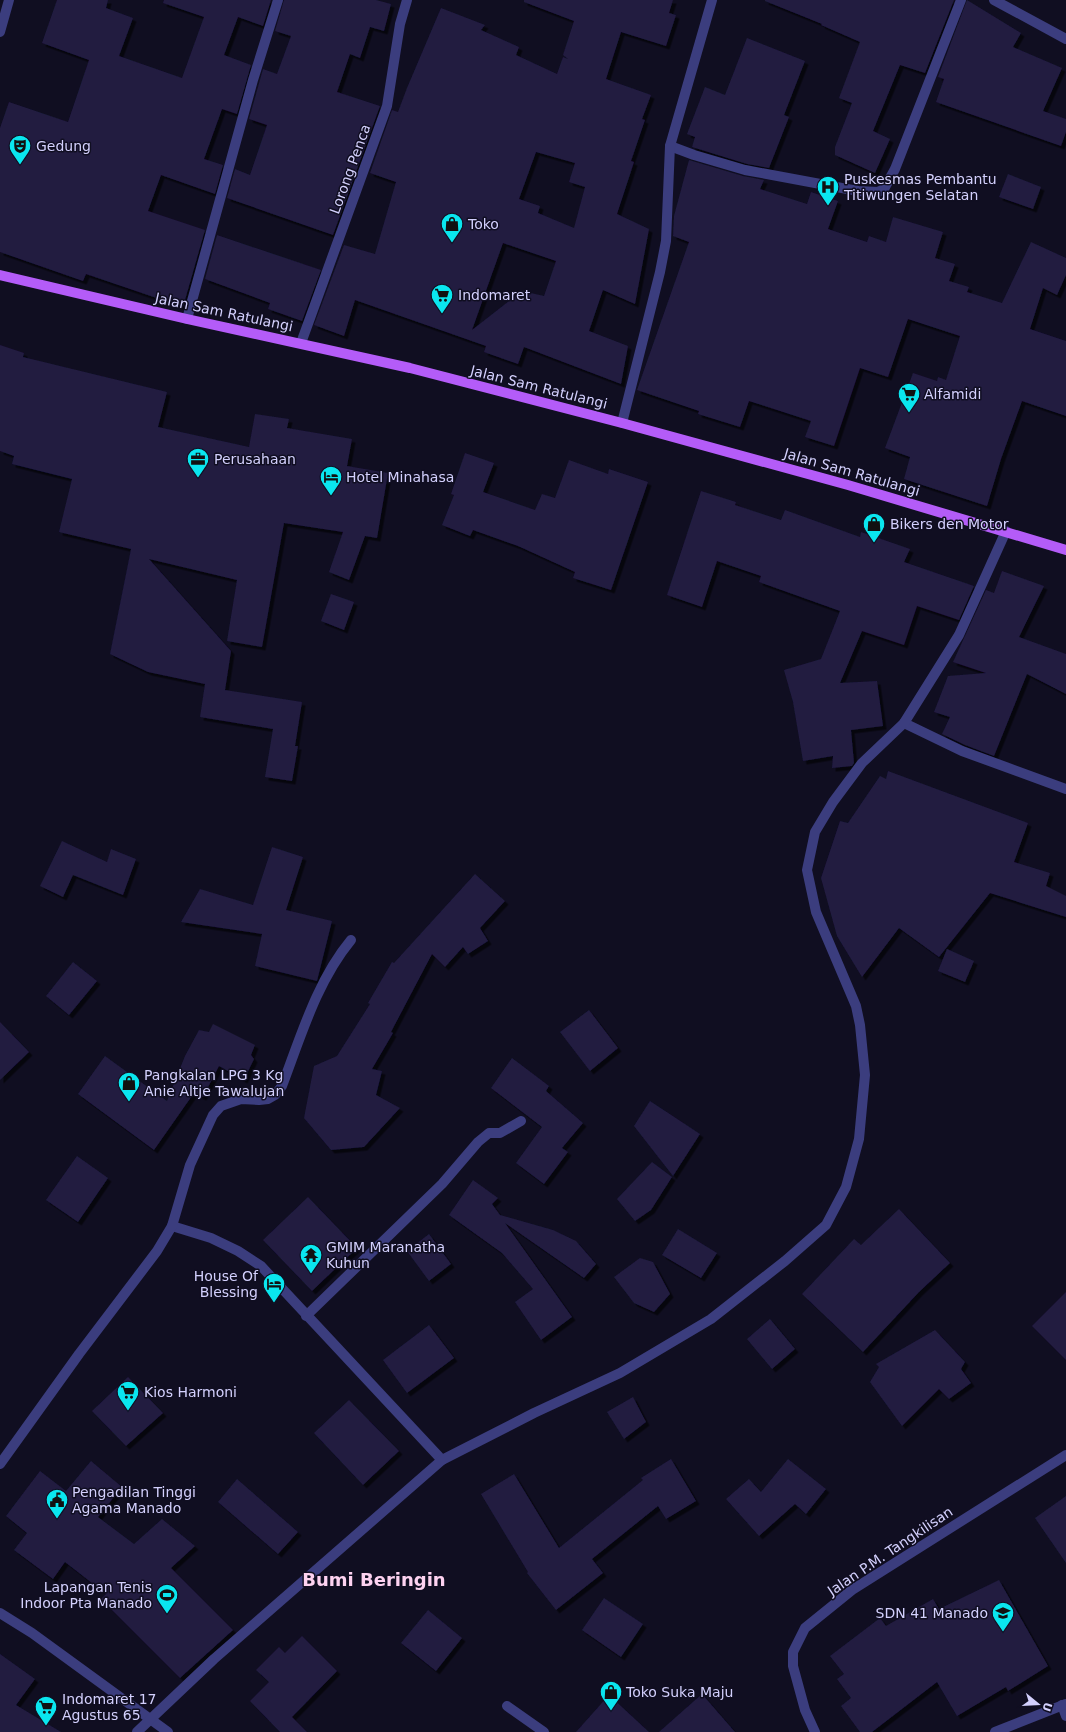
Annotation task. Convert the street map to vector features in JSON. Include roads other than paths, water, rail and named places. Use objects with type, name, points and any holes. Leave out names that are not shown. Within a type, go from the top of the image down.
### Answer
[{"type":"main road","name":"Jalan Sam Ratulangi","points":[[0,275],[187,319],[410,368],[622,423],[1006,531],[1066,550]]},
{"type":"street","points":[[0,32],[10,0]]},
{"type":"street","points":[[187,319],[253,80],[278,0]]},
{"type":"street","name":"Lorong Penca","points":[[301,343],[387,106],[400,24],[407,0]]},
{"type":"street","points":[[622,423],[660,272],[666,242],[670,146],[712,0]]},
{"type":"street","points":[[670,146],[744,170],[858,191],[878,192],[884,189],[895,169],[961,0]]},
{"type":"street","points":[[994,0],[1066,39]]},
{"type":"street","points":[[137,1732],[321,1564],[442,1460],[534,1413],[620,1373],[711,1319],[786,1261],[826,1225],[846,1187],[859,1139],[865,1074],[860,1026],[856,1006],[816,912],[807,870],[815,832],[833,802],[862,763],[904,723],[959,634],[1006,531]]},
{"type":"street","points":[[904,723],[962,751],[1066,788]]},
{"type":"street","points":[[0,1464],[79,1354],[144,1270],[172,1226],[190,1165],[212,1115],[221,1106],[242,1099],[259,1100],[275,1095],[282,1086],[309,1014],[326,976],[338,956],[351,940]]},
{"type":"street","points":[[306,1316],[442,1184],[478,1142],[489,1133],[500,1133],[521,1121]]},
{"type":"street","points":[[172,1226],[211,1238],[238,1251],[261,1266],[306,1316],[442,1460]]},
{"type":"street","name":"Jalan P.M. Tangkilisan","points":[[815,1732],[805,1710],[793,1666],[793,1652],[806,1628],[852,1590],[1066,1455]]},
{"type":"street","points":[[0,1613],[32,1633],[168,1732]]},
{"type":"street","points":[[995,1732],[1064,1704],[1066,1716]]},
{"type":"street","points":[[507,1706],[544,1732]]},
{"type":"place","name":"Gedung","points":[[20,166]]},
{"type":"place","name":"Puskesmas Pembantu Titiwungen Selatan","points":[[828,206]]},
{"type":"place","name":"Toko","points":[[452,244]]},
{"type":"place","name":"Indomaret","points":[[442,314]]},
{"type":"place","name":"Alfamidi","points":[[909,414]]},
{"type":"place","name":"Perusahaan","points":[[198,478]]},
{"type":"place","name":"Hotel Minahasa","points":[[331,496]]},
{"type":"place","name":"Bikers den Motor","points":[[874,544]]},
{"type":"place","name":"Pangkalan LPG 3 Kg Anie Altje Tawalujan","points":[[129,1102]]},
{"type":"place","name":"GMIM Maranatha Kuhun","points":[[311,1274]]},
{"type":"place","name":"House Of Blessing","points":[[274,1304]]},
{"type":"place","name":"Kios Harmoni","points":[[128,1412]]},
{"type":"place","name":"Pengadilan Tinggi Agama Manado","points":[[57,1520]]},
{"type":"place","name":"Lapangan Tenis Indoor Pta Manado","points":[[167,1614]]},
{"type":"place","name":"SDN 41 Manado","points":[[1003,1632]]},
{"type":"place","name":"Toko Suka Maju","points":[[611,1712]]},
{"type":"place","name":"Indomaret 17 Agustus 65","points":[[46,1726]]},
{"type":"district","name":"Bumi Beringin","points":[[374,1580]]}]
